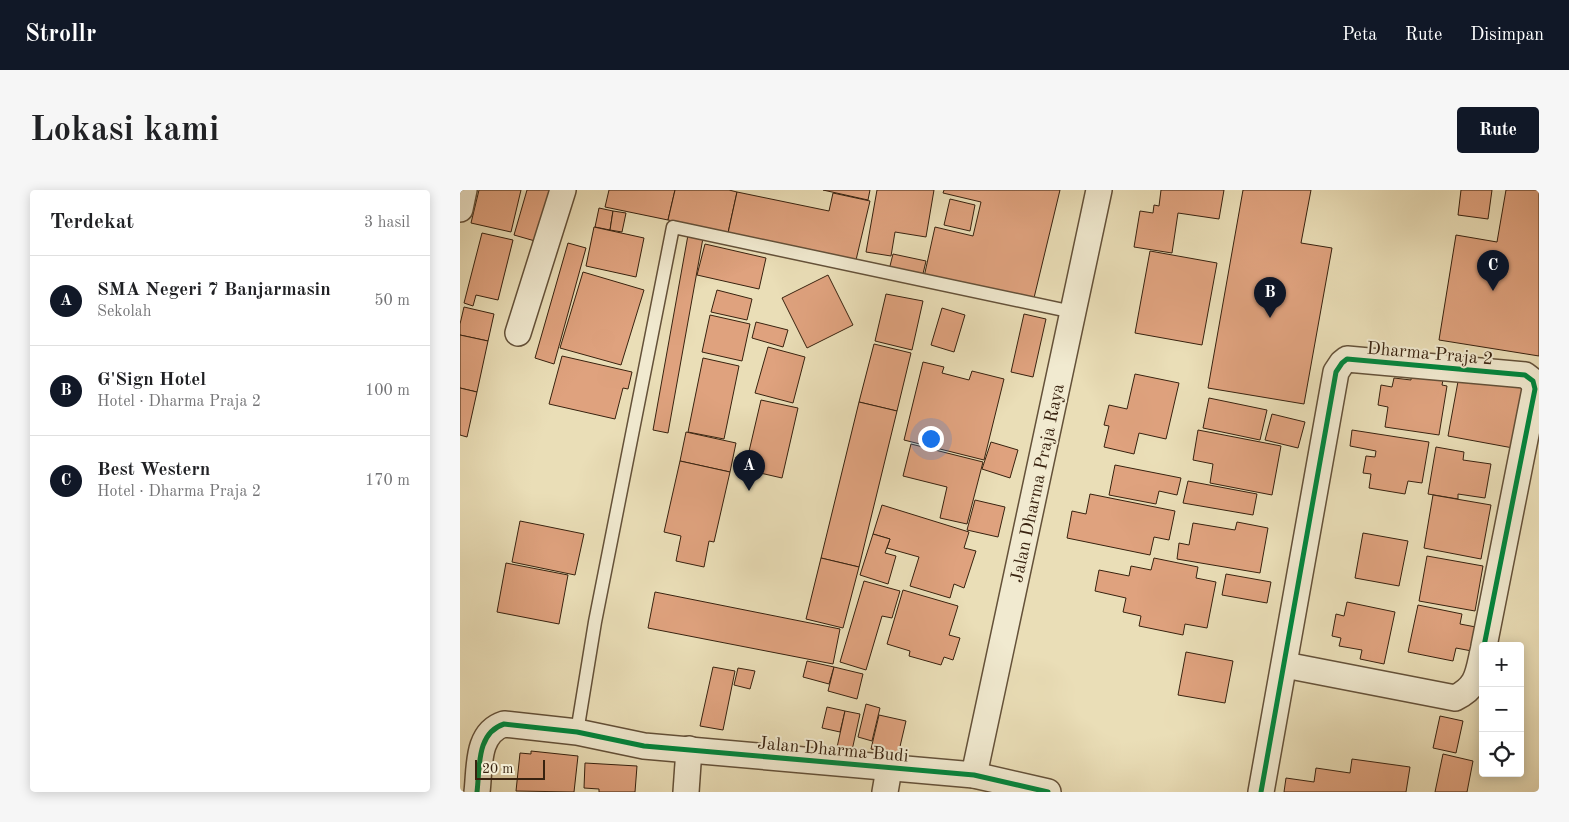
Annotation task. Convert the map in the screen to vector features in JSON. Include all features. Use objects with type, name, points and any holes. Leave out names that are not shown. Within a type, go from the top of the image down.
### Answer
[{"type":"street","points":[[460,209],[464,190]]},
{"type":"street","points":[[518,333],[563,190]]},
{"type":"street","name":"Jalan Dharma Praja Raya","points":[[974,775],[1098,190]]},
{"type":"street","name":"Dharma Praja 2","points":[[1261,792],[1336,372],[1342,362],[1347,359],[1525,375],[1533,381],[1536,389],[1485,642]]},
{"type":"street","points":[[1285,665],[1456,698],[1465,693],[1476,679],[1479,667]]},
{"type":"street","name":"Jalan Dharma Budi","points":[[477,792],[482,744],[495,727],[504,724],[577,732],[644,746],[689,750],[887,780],[974,775],[1048,792]]},
{"type":"street","points":[[686,792],[689,750]]},
{"type":"lane","points":[[577,732],[597,612],[673,227],[1073,312]]},
{"type":"building","points":[[479,190],[521,190],[511,232],[471,223]]},
{"type":"building","points":[[527,190],[550,190],[535,241],[514,235]]},
{"type":"building","points":[[609,190],[675,190],[668,220],[605,207]]},
{"type":"building","points":[[675,190],[729,190],[737,192],[728,233],[668,220]]},
{"type":"building","points":[[823,190],[870,190],[868,200]]},
{"type":"building","points":[[877,190],[934,190],[926,237],[895,232],[891,256],[866,252]]},
{"type":"building","points":[[944,190],[1060,190],[1033,302],[924,277],[935,227],[973,236],[981,202],[943,193]]},
{"type":"building","points":[[1161,190],[1224,190],[1219,219],[1178,213],[1172,253],[1134,247],[1140,211],[1153,213],[1154,205],[1159,206]]},
{"type":"building","points":[[1243,190],[1311,190],[1301,243],[1332,248],[1304,404],[1208,388]]},
{"type":"building","points":[[1461,190],[1492,190],[1488,219],[1458,215]]},
{"type":"building","points":[[1506,190],[1539,190],[1539,356],[1439,340],[1456,235],[1497,242]]},
{"type":"building","points":[[737,192],[829,211],[833,193],[870,201],[856,260],[728,233]]},
{"type":"building","points":[[950,199],[975,205],[970,231],[944,225]]},
{"type":"building","points":[[599,208],[613,211],[610,230],[595,227]]},
{"type":"building","points":[[613,211],[626,213],[622,232],[610,230]]},
{"type":"building","points":[[594,227],[644,238],[636,277],[586,266]]},
{"type":"building","points":[[482,233],[513,240],[498,300],[476,295],[473,306],[464,303]]},
{"type":"building","points":[[688,235],[703,238],[668,433],[653,430]]},
{"type":"building","points":[[568,243],[586,248],[554,364],[535,358]]},
{"type":"building","points":[[705,244],[766,258],[759,289],[697,275]]},
{"type":"building","points":[[1150,251],[1217,263],[1202,345],[1135,333]]},
{"type":"building","points":[[893,254],[926,261],[922,278],[889,270]]},
{"type":"building","points":[[583,272],[644,290],[621,365],[560,348]]},
{"type":"building","points":[[828,275],[853,325],[807,348],[782,298]]},
{"type":"building","points":[[717,290],[752,299],[747,320],[711,312]]},
{"type":"building","points":[[886,294],[923,301],[912,350],[875,341]]},
{"type":"building","points":[[464,307],[494,314],[488,341],[460,335],[460,324]]},
{"type":"building","points":[[942,308],[965,315],[954,352],[931,345]]},
{"type":"building","points":[[1024,314],[1046,319],[1033,377],[1011,372]]},
{"type":"building","points":[[710,315],[750,324],[742,361],[702,352]]},
{"type":"building","points":[[756,322],[788,330],[783,347],[752,338]]},
{"type":"building","points":[[460,335],[488,341],[477,392],[460,388]]},
{"type":"building","points":[[874,344],[911,353],[897,411],[859,402]]},
{"type":"building","points":[[768,347],[805,357],[793,403],[755,393]]},
{"type":"building","points":[[562,356],[632,372],[628,389],[623,388],[615,419],[549,404]]},
{"type":"building","points":[[703,358],[739,366],[724,439],[688,432]]},
{"type":"building","points":[[923,362],[944,367],[942,373],[969,380],[972,371],[1004,379],[984,460],[904,440]]},
{"type":"building","points":[[1412,370],[1444,375],[1442,385],[1447,386],[1439,435],[1385,427],[1388,407],[1378,405],[1381,385],[1392,387],[1394,378],[1411,380]]},
{"type":"building","points":[[1135,374],[1179,383],[1166,439],[1139,433],[1134,454],[1104,447],[1109,426],[1104,425],[1109,405],[1127,409]]},
{"type":"building","points":[[1459,376],[1525,388],[1513,448],[1448,436]]},
{"type":"building","points":[[460,388],[477,392],[467,437],[460,435]]},
{"type":"building","points":[[1209,398],[1267,410],[1260,440],[1203,428]]},
{"type":"building","points":[[761,400],[798,408],[782,478],[734,467],[736,457],[747,460]]},
{"type":"building","points":[[859,402],[897,411],[859,567],[821,558]]},
{"type":"building","points":[[1272,414],[1305,422],[1298,448],[1265,440]]},
{"type":"building","points":[[1198,430],[1281,446],[1272,495],[1210,483],[1213,464],[1193,460]]},
{"type":"building","points":[[1352,430],[1429,442],[1422,483],[1408,481],[1405,494],[1369,488],[1371,474],[1363,473],[1366,456],[1375,457],[1376,451],[1350,446]]},
{"type":"building","points":[[686,432],[736,443],[730,472],[680,461]]},
{"type":"building","points":[[991,442],[1018,450],[1010,478],[982,469]]},
{"type":"building","points":[[911,444],[983,462],[967,524],[940,518],[947,487],[903,476]]},
{"type":"building","points":[[1436,447],[1464,452],[1463,460],[1491,464],[1485,498],[1458,494],[1458,499],[1428,494]]},
{"type":"building","points":[[680,461],[730,472],[714,542],[709,541],[704,567],[676,561],[681,536],[664,532]]},
{"type":"building","points":[[1115,465],[1181,478],[1177,495],[1159,491],[1156,504],[1109,495]]},
{"type":"building","points":[[1188,481],[1257,494],[1253,515],[1183,503]]},
{"type":"building","points":[[1090,494],[1175,511],[1169,540],[1154,537],[1150,555],[1067,538],[1072,511],[1086,514]]},
{"type":"building","points":[[1433,495],[1491,505],[1481,559],[1424,548]]},
{"type":"building","points":[[975,500],[1005,507],[998,537],[967,530]]},
{"type":"building","points":[[882,505],[969,532],[964,548],[976,551],[964,588],[954,584],[950,598],[910,586],[919,557],[887,548],[890,539],[873,534]]},
{"type":"building","points":[[520,521],[584,534],[575,575],[512,562]]},
{"type":"building","points":[[1237,522],[1268,528],[1260,573],[1177,559],[1179,543],[1189,545],[1193,523],[1235,530]]},
{"type":"building","points":[[1363,533],[1408,541],[1399,586],[1355,578]]},
{"type":"building","points":[[873,534],[890,539],[885,553],[896,556],[888,584],[860,575]]},
{"type":"building","points":[[1427,556],[1483,566],[1475,611],[1419,601]]},
{"type":"building","points":[[821,558],[859,567],[843,628],[806,619]]},
{"type":"building","points":[[1154,558],[1198,567],[1196,578],[1216,582],[1207,628],[1185,624],[1183,635],[1139,626],[1141,616],[1123,612],[1126,598],[1095,591],[1099,570],[1129,576],[1131,566],[1151,570]]},
{"type":"building","points":[[506,563],[568,575],[559,624],[497,612]]},
{"type":"building","points":[[1226,574],[1271,582],[1267,603],[1222,595]]},
{"type":"building","points":[[864,581],[900,591],[892,618],[882,616],[866,670],[840,662]]},
{"type":"building","points":[[903,590],[958,606],[949,635],[960,638],[953,660],[944,657],[941,665],[909,656],[910,651],[887,644]]},
{"type":"building","points":[[655,592],[840,629],[833,664],[648,628]]},
{"type":"building","points":[[1347,602],[1395,612],[1384,664],[1360,659],[1362,650],[1339,646],[1341,638],[1332,636],[1336,614],[1344,616]]},
{"type":"building","points":[[1418,605],[1462,614],[1460,624],[1481,628],[1477,652],[1456,648],[1453,661],[1408,652]]},
{"type":"building","points":[[1186,652],[1233,661],[1225,703],[1178,695]]},
{"type":"building","points":[[807,661],[834,667],[829,684],[803,677]]},
{"type":"building","points":[[713,667],[735,671],[723,730],[700,726]]},
{"type":"building","points":[[834,667],[863,674],[857,699],[828,691]]},
{"type":"building","points":[[738,668],[755,671],[750,689],[734,685]]},
{"type":"building","points":[[866,704],[880,708],[872,741],[858,737]]},
{"type":"building","points":[[827,707],[845,711],[840,732],[822,728]]},
{"type":"building","points":[[845,711],[860,714],[851,755],[836,752]]},
{"type":"building","points":[[879,715],[906,721],[898,755],[871,749]]},
{"type":"building","points":[[1440,716],[1463,721],[1456,753],[1433,748]]},
{"type":"building","points":[[531,751],[578,756],[574,792],[516,791],[520,753],[531,754]]},
{"type":"building","points":[[1443,754],[1473,761],[1467,792],[1435,792]]},
{"type":"building","points":[[1352,759],[1410,767],[1406,792],[1284,792],[1286,778],[1314,782],[1316,768],[1350,773]]},
{"type":"building","points":[[585,763],[637,766],[635,792],[599,792],[599,789],[584,788]]},
{"type":"cycle path","points":[[1261,792],[1336,372],[1347,359],[1525,375],[1533,381],[1535,389],[1485,642]]},
{"type":"cycle path","points":[[477,792],[479,762],[484,743],[488,735],[504,724],[577,732],[644,746],[974,775],[1048,792]]},
{"type":"place","name":"Best Western","points":[[1493,291]]},
{"type":"place","name":"G'Sign Hotel","points":[[1270,318]]},
{"type":"place","name":"SMA Negeri 7 Banjarmasin","points":[[749,491]]}]
